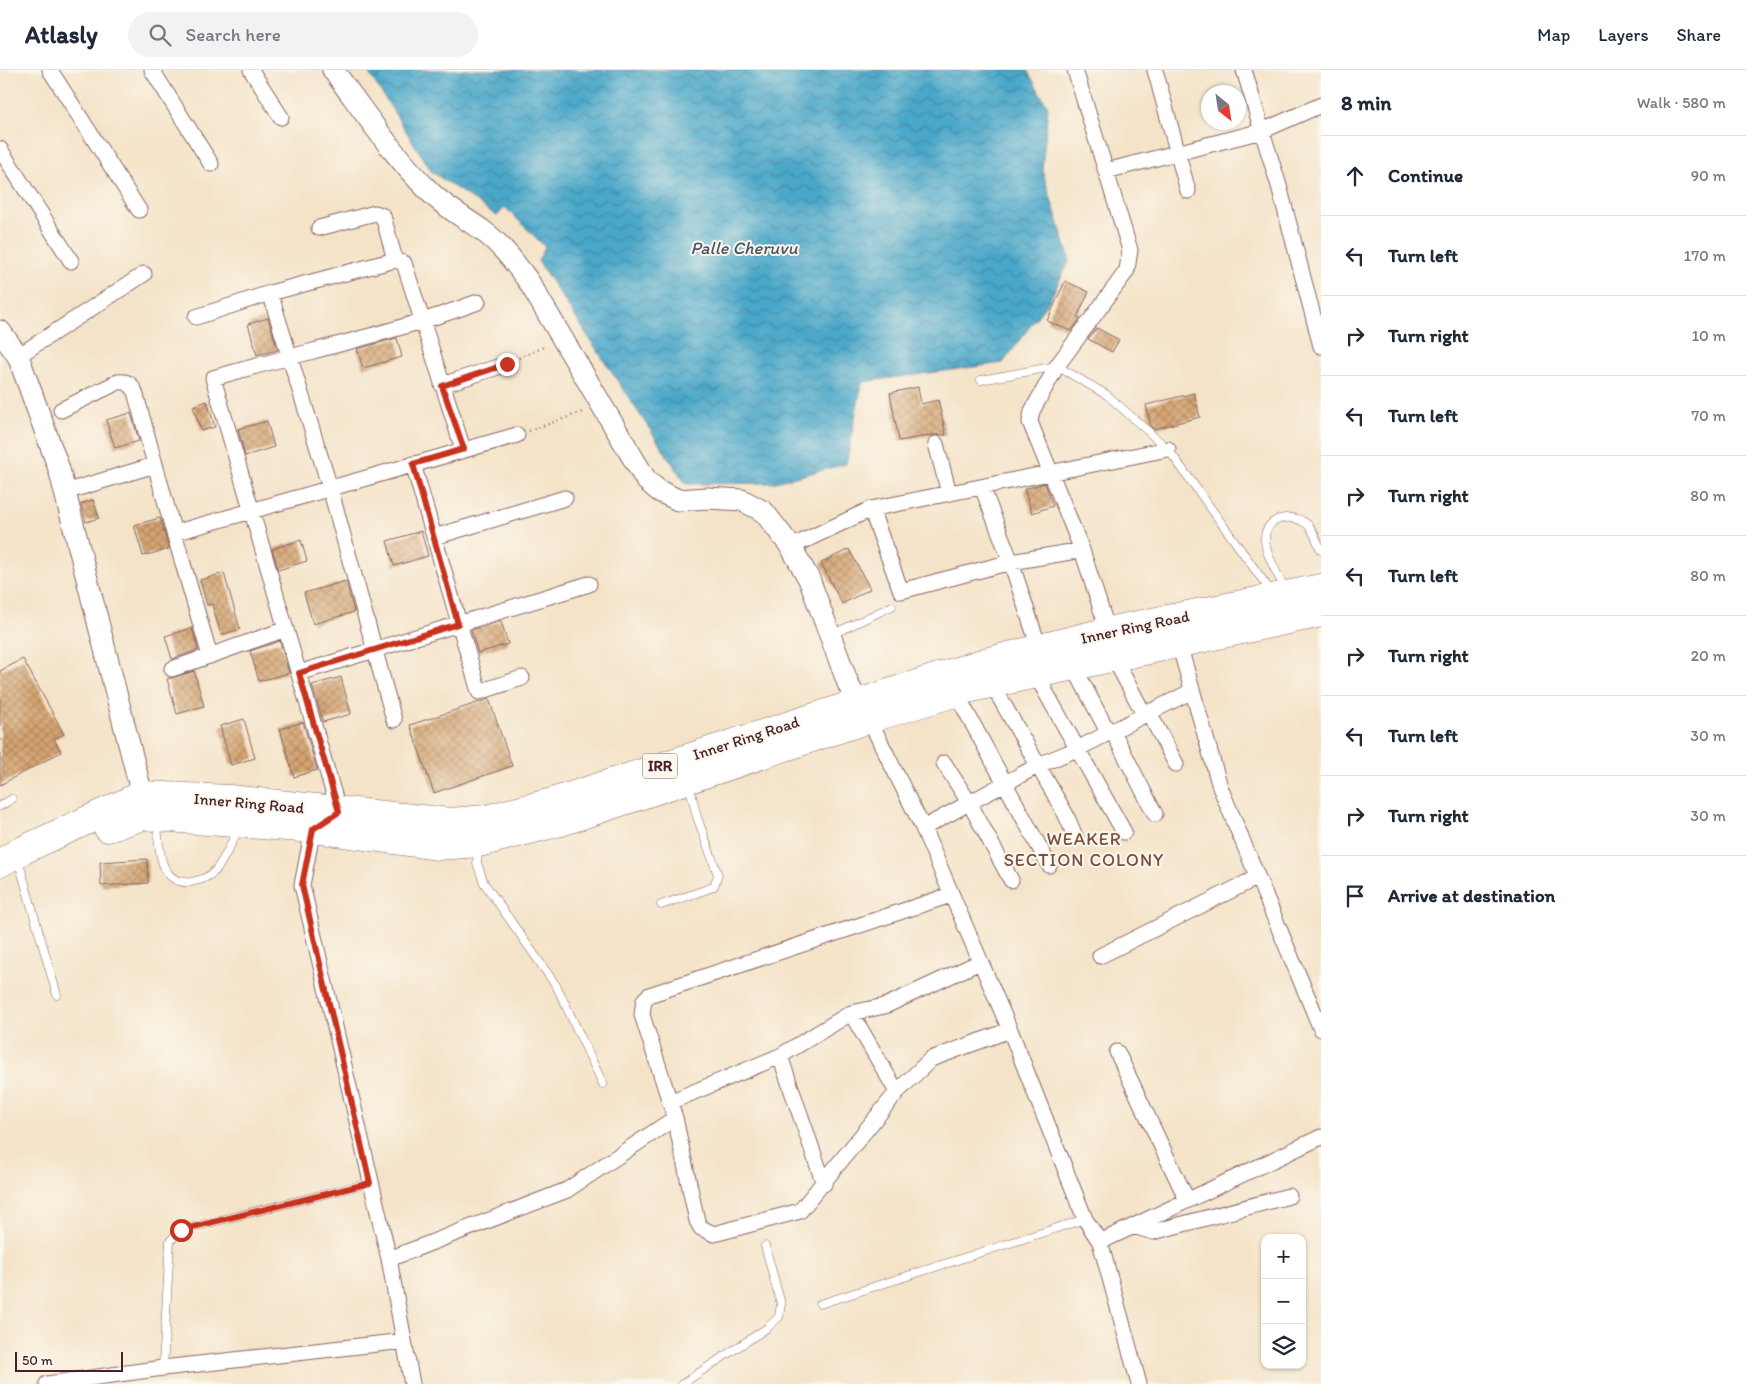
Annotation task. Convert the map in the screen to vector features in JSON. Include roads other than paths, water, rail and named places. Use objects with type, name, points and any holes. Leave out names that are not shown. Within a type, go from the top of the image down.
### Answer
[{"type":"highway","name":"Inner Ring Road","points":[[147,809],[242,824],[313,829],[437,846],[479,843],[561,822],[688,780],[984,662],[1108,631],[1321,588]]},
{"type":"highway","name":"Inner Ring Road","points":[[7,872],[23,850],[147,809],[230,799],[339,812],[451,822],[486,819],[552,802],[862,711],[956,693],[1321,612]]},
{"type":"street","points":[[50,70],[139,210]]},
{"type":"street","points":[[152,70],[211,164]]},
{"type":"street","points":[[251,70],[281,117]]},
{"type":"street","points":[[333,70],[409,171],[445,206],[484,232],[507,253],[529,282],[646,480],[659,491],[678,500],[708,498],[742,500],[764,512],[791,547],[809,579],[862,711],[923,828],[1010,1030],[1085,1219],[1100,1242],[1139,1384]]},
{"type":"street","points":[[1076,70],[1130,250],[1127,270],[1057,366],[1032,411],[1030,422],[1082,550],[1108,631]]},
{"type":"street","points":[[1155,70],[1188,191]]},
{"type":"street","points":[[1244,70],[1320,339]]},
{"type":"street","points":[[1106,172],[1262,131],[1321,105]]},
{"type":"street","points":[[0,148],[71,261]]},
{"type":"street","points":[[320,228],[375,213],[383,216],[395,260]]},
{"type":"street","points":[[196,317],[270,293],[395,260],[404,263],[442,386],[464,449]]},
{"type":"street","points":[[18,356],[144,274]]},
{"type":"street","points":[[270,293],[330,488],[394,720]]},
{"type":"street","points":[[412,1384],[389,1259],[302,885],[313,829],[339,812],[213,378],[289,356],[422,323],[478,302]]},
{"type":"street","points":[[0,330],[18,356],[59,469],[147,809]]},
{"type":"street","points":[[442,386],[507,364]]},
{"type":"street","points":[[61,410],[118,382],[126,381],[131,384],[210,656]]},
{"type":"street","points":[[174,533],[517,435]]},
{"type":"street","points":[[936,444],[950,493]]},
{"type":"street","points":[[791,547],[871,510],[1168,449]]},
{"type":"street","points":[[413,464],[479,692],[522,678]]},
{"type":"street","points":[[65,492],[155,465]]},
{"type":"street","points":[[982,487],[1011,562],[1038,648]]},
{"type":"street","points":[[434,537],[565,498]]},
{"type":"street","points":[[871,510],[901,591],[1011,562],[1082,550]]},
{"type":"street","points":[[299,673],[589,584]]},
{"type":"street","points":[[172,669],[286,629]]},
{"type":"street","points":[[1179,644],[1220,788],[1256,878],[1321,1029]]},
{"type":"street","points":[[1114,658],[1176,764]]},
{"type":"street","points":[[1074,667],[1155,814]]},
{"type":"street","points":[[1036,675],[1079,748],[1124,832]]},
{"type":"street","points":[[992,684],[1039,765],[1075,836]]},
{"type":"street","points":[[923,828],[1039,765],[1079,748],[1192,691]]},
{"type":"street","points":[[956,693],[1049,865]]},
{"type":"street","points":[[944,764],[970,804],[1011,880]]},
{"type":"street","points":[[1100,956],[1256,878]]},
{"type":"street","points":[[951,895],[649,995],[644,1000],[642,1015],[675,1118],[697,1221],[707,1232],[714,1234],[800,1211],[824,1184],[897,1092],[931,1059],[1010,1030]]},
{"type":"street","points":[[670,1102],[780,1056],[851,1013],[885,1006],[980,962]]},
{"type":"street","points":[[851,1013],[897,1092]]},
{"type":"street","points":[[1117,1052],[1187,1200]]},
{"type":"street","points":[[780,1056],[824,1184]]},
{"type":"street","points":[[389,1259],[567,1190],[675,1118]]},
{"type":"street","points":[[1100,1242],[1321,1137]]},
{"type":"street","points":[[1134,1226],[1153,1232],[1289,1196]]},
{"type":"street","points":[[47,1384],[162,1368],[404,1341]]},
{"type":"lane","points":[[981,380],[1057,366],[1107,395],[1168,449],[1282,597]]},
{"type":"lane","points":[[1282,597],[1266,548],[1266,530],[1277,520],[1296,519],[1308,526],[1321,550]]},
{"type":"lane","points":[[831,635],[892,606]]},
{"type":"lane","points":[[661,905],[714,886],[718,875],[697,818],[688,780]]},
{"type":"lane","points":[[0,806],[12,798]]},
{"type":"lane","points":[[147,809],[164,868],[172,877],[182,883],[202,880],[214,872],[242,824]]},
{"type":"lane","points":[[479,843],[477,863],[484,883],[557,987],[603,1084]]},
{"type":"lane","points":[[7,872],[57,995]]},
{"type":"lane","points":[[162,1368],[170,1241],[181,1230],[370,1183]]},
{"type":"lane","points":[[820,1304],[1085,1219]]},
{"type":"lane","points":[[682,1384],[767,1328],[778,1317],[781,1304],[765,1246]]},
{"type":"water","name":"Palle Cheruvu","points":[[367,70],[1027,70],[1048,107],[1042,170],[1070,260],[1050,299],[1003,363],[862,382],[846,464],[772,483],[686,484],[538,261],[545,247],[505,207],[497,216],[432,172]]},
{"type":"district","name":"WEAKER SECTION COLONY","points":[[1084,850]]}]
